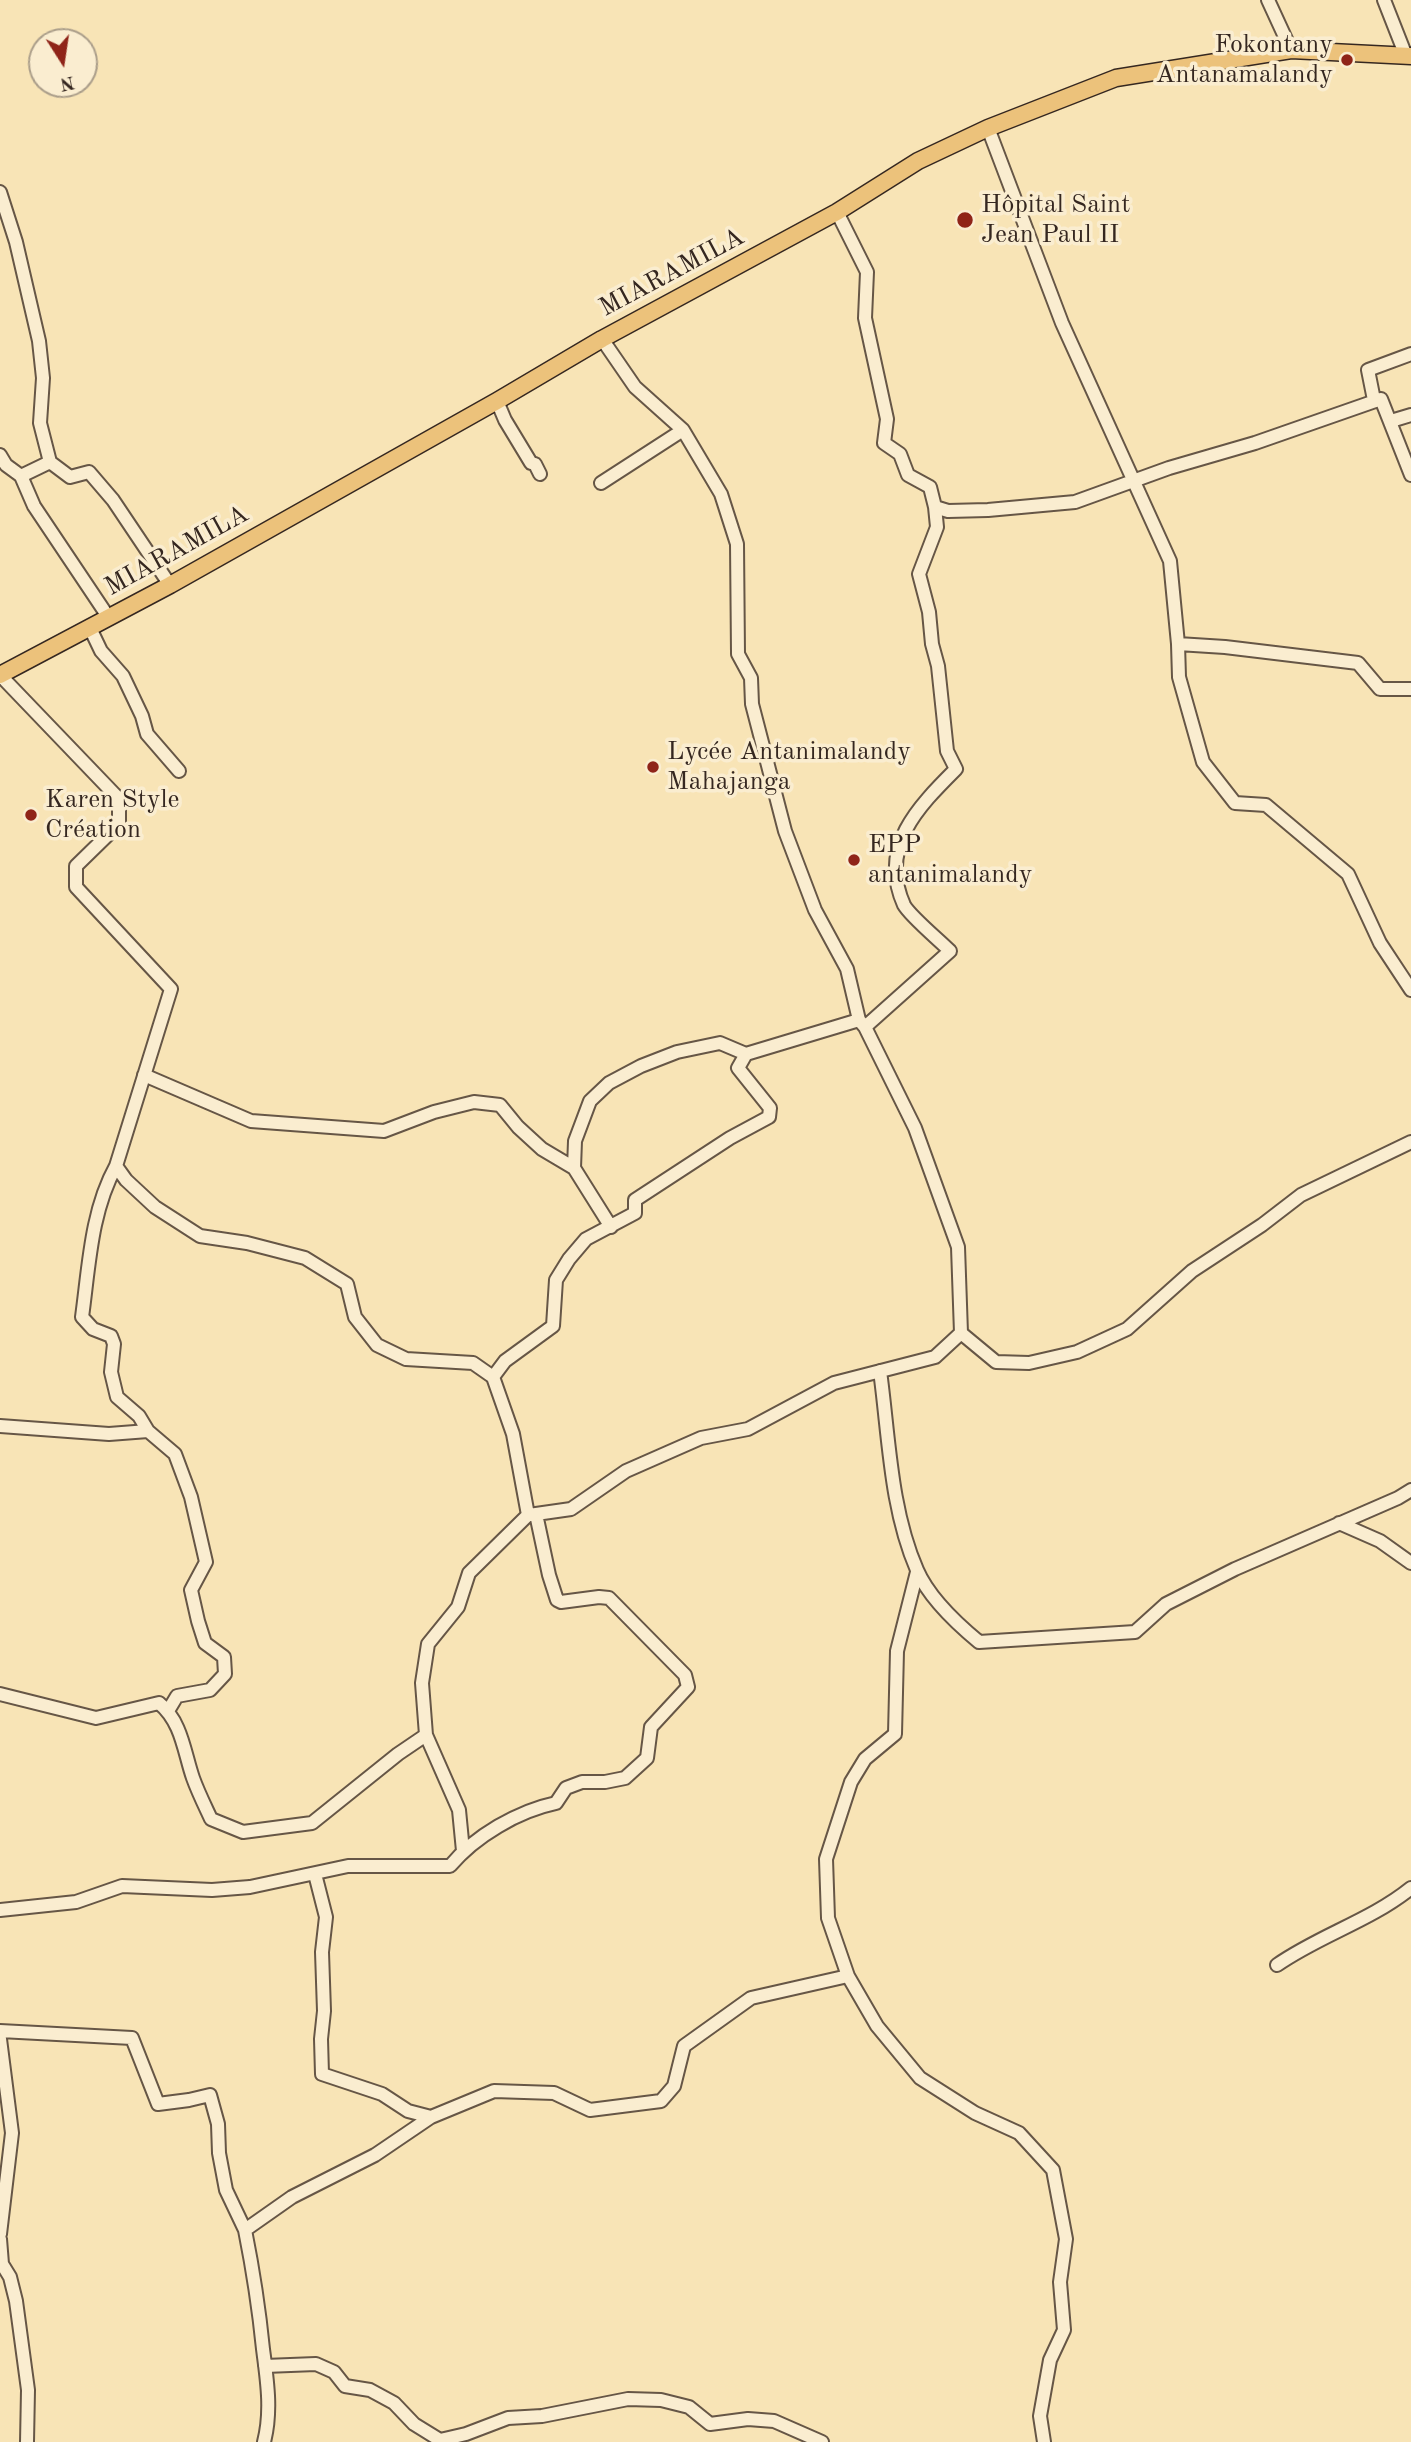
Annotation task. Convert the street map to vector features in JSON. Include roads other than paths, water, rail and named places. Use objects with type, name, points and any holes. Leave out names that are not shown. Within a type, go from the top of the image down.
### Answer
[{"type":"main road","name":"MIARAMILA","points":[[0,675],[170,585],[602,339],[837,212],[918,161],[988,128],[1116,78],[1290,50],[1409,56]]},
{"type":"street","points":[[1268,0],[1290,50]]},
{"type":"street","points":[[1384,0],[1409,56]]},
{"type":"street","points":[[988,128],[1062,323],[1170,561],[1179,677],[1203,762],[1235,803],[1266,805],[1348,874],[1380,943],[1411,990]]},
{"type":"street","points":[[0,192],[3,211],[21,261],[39,341],[43,378],[40,423],[50,462],[70,477],[89,472],[113,500],[170,585]]},
{"type":"street","points":[[574,1168],[575,1141],[590,1101],[609,1083],[641,1066],[677,1052],[720,1042],[746,1054],[862,1024],[950,951],[905,906],[898,879],[896,856],[906,827],[924,801],[956,769],[947,751],[938,666],[932,644],[929,612],[919,574],[937,527],[935,507],[930,487],[908,475],[900,454],[884,443],[887,419],[866,318],[867,272],[837,212]]},
{"type":"street","points":[[602,339],[635,387],[682,430],[721,494],[737,544],[737,654],[751,678],[752,704],[785,831],[815,910],[847,969],[862,1024],[915,1128],[958,1247],[961,1333],[996,1362],[1028,1363],[1077,1352],[1127,1329],[1192,1272],[1301,1195],[1411,1142]]},
{"type":"street","points":[[1374,400],[1368,370],[1411,354]]},
{"type":"street","points":[[935,507],[948,512],[1075,502],[1169,468],[1255,443],[1381,399],[1411,475]]},
{"type":"street","points":[[497,401],[505,420],[540,474]]},
{"type":"street","points":[[1391,421],[1411,415]]},
{"type":"street","points":[[601,482],[682,430]]},
{"type":"street","points":[[0,455],[6,465],[21,476],[34,506],[109,618]]},
{"type":"street","points":[[21,476],[50,462]]},
{"type":"street","points":[[90,628],[100,651],[124,676],[147,734],[178,771]]},
{"type":"street","points":[[1178,645],[1225,647],[1358,663],[1380,689],[1411,689]]},
{"type":"street","points":[[0,675],[119,799],[119,824],[76,866],[76,887],[171,989],[116,1166],[106,1185],[101,1208],[93,1226],[82,1317],[93,1329],[111,1336],[114,1344],[111,1372],[117,1397],[139,1416],[148,1431],[176,1454],[191,1497],[206,1562],[191,1590],[205,1643],[224,1657],[225,1674],[210,1690],[177,1696],[168,1711]]},
{"type":"street","points":[[494,1377],[505,1361],[553,1326],[556,1280],[586,1239],[635,1213],[635,1200],[653,1186],[769,1117],[770,1108],[737,1068],[746,1054]]},
{"type":"street","points":[[145,1075],[251,1121],[384,1131],[434,1112],[474,1102],[500,1105],[518,1127],[542,1149],[574,1168],[611,1227]]},
{"type":"street","points":[[0,1910],[76,1902],[122,1886],[212,1890],[250,1887],[348,1866],[450,1866],[477,1838],[526,1812],[556,1803],[566,1788],[582,1782],[605,1782],[625,1778],[648,1758],[648,1736],[651,1727],[688,1687],[685,1675],[610,1598],[561,1602],[557,1600],[532,1514],[513,1434],[494,1377],[473,1363],[405,1359],[377,1345],[355,1317],[347,1284],[305,1258],[247,1243],[200,1236],[155,1207],[126,1180],[116,1166]]},
{"type":"street","points":[[463,1851],[459,1810],[426,1735],[422,1684],[428,1644],[458,1607],[469,1573],[532,1514],[571,1509],[626,1471],[701,1438],[748,1429],[834,1383],[935,1357],[961,1333]]},
{"type":"street","points":[[880,1371],[898,1512],[917,1572],[950,1618],[979,1642],[1135,1632],[1166,1604],[1235,1569],[1411,1490]]},
{"type":"street","points":[[0,1426],[109,1434],[148,1431]]},
{"type":"street","points":[[1339,1523],[1380,1541],[1411,1563]]},
{"type":"street","points":[[917,1572],[897,1651],[895,1734],[865,1759],[851,1782],[826,1859],[828,1918],[848,1976],[877,2026],[920,2078],[975,2113],[1019,2133],[1053,2170],[1066,2239],[1060,2282],[1064,2329],[1050,2360],[1040,2416],[1044,2442]]},
{"type":"street","points":[[0,1694],[96,1718],[159,1703],[168,1711],[185,1745],[192,1776],[211,1819],[243,1832],[312,1823],[426,1735]]},
{"type":"street","points":[[315,1874],[326,1917],[323,1952],[322,2074],[382,2094],[408,2111],[431,2117]]},
{"type":"street","points":[[1277,1965],[1300,1948],[1387,1907],[1411,1888]]},
{"type":"street","points":[[245,2230],[292,2197],[374,2155],[431,2117],[494,2091],[554,2092],[590,2110],[661,2101],[674,2086],[684,2046],[751,1998],[848,1976]]},
{"type":"street","points":[[0,2031],[132,2038],[158,2104],[210,2095],[218,2124],[219,2153],[226,2190],[245,2230],[257,2288],[269,2422],[264,2442]]},
{"type":"street","points":[[0,2039],[12,2133],[10,2165],[1,2207],[0,2236],[2,2264],[10,2277],[16,2301],[28,2390],[27,2442]]},
{"type":"street","points":[[265,2366],[316,2364],[334,2372],[345,2386],[370,2390],[394,2403],[414,2424],[440,2440],[466,2434],[508,2418],[542,2416],[628,2399],[661,2400],[689,2407],[710,2424],[748,2419],[774,2421],[821,2442]]},
{"type":"place","name":"Fokontany Antanamalandy","points":[[1347,60]]},
{"type":"place","name":"Hôpital Saint Jean Paul II","points":[[965,220]]},
{"type":"place","name":"Lycée Antanimalandy Mahajanga","points":[[653,767]]},
{"type":"place","name":"Karen Style Création","points":[[31,815]]},
{"type":"place","name":"EPP antanimalandy","points":[[854,860]]}]
